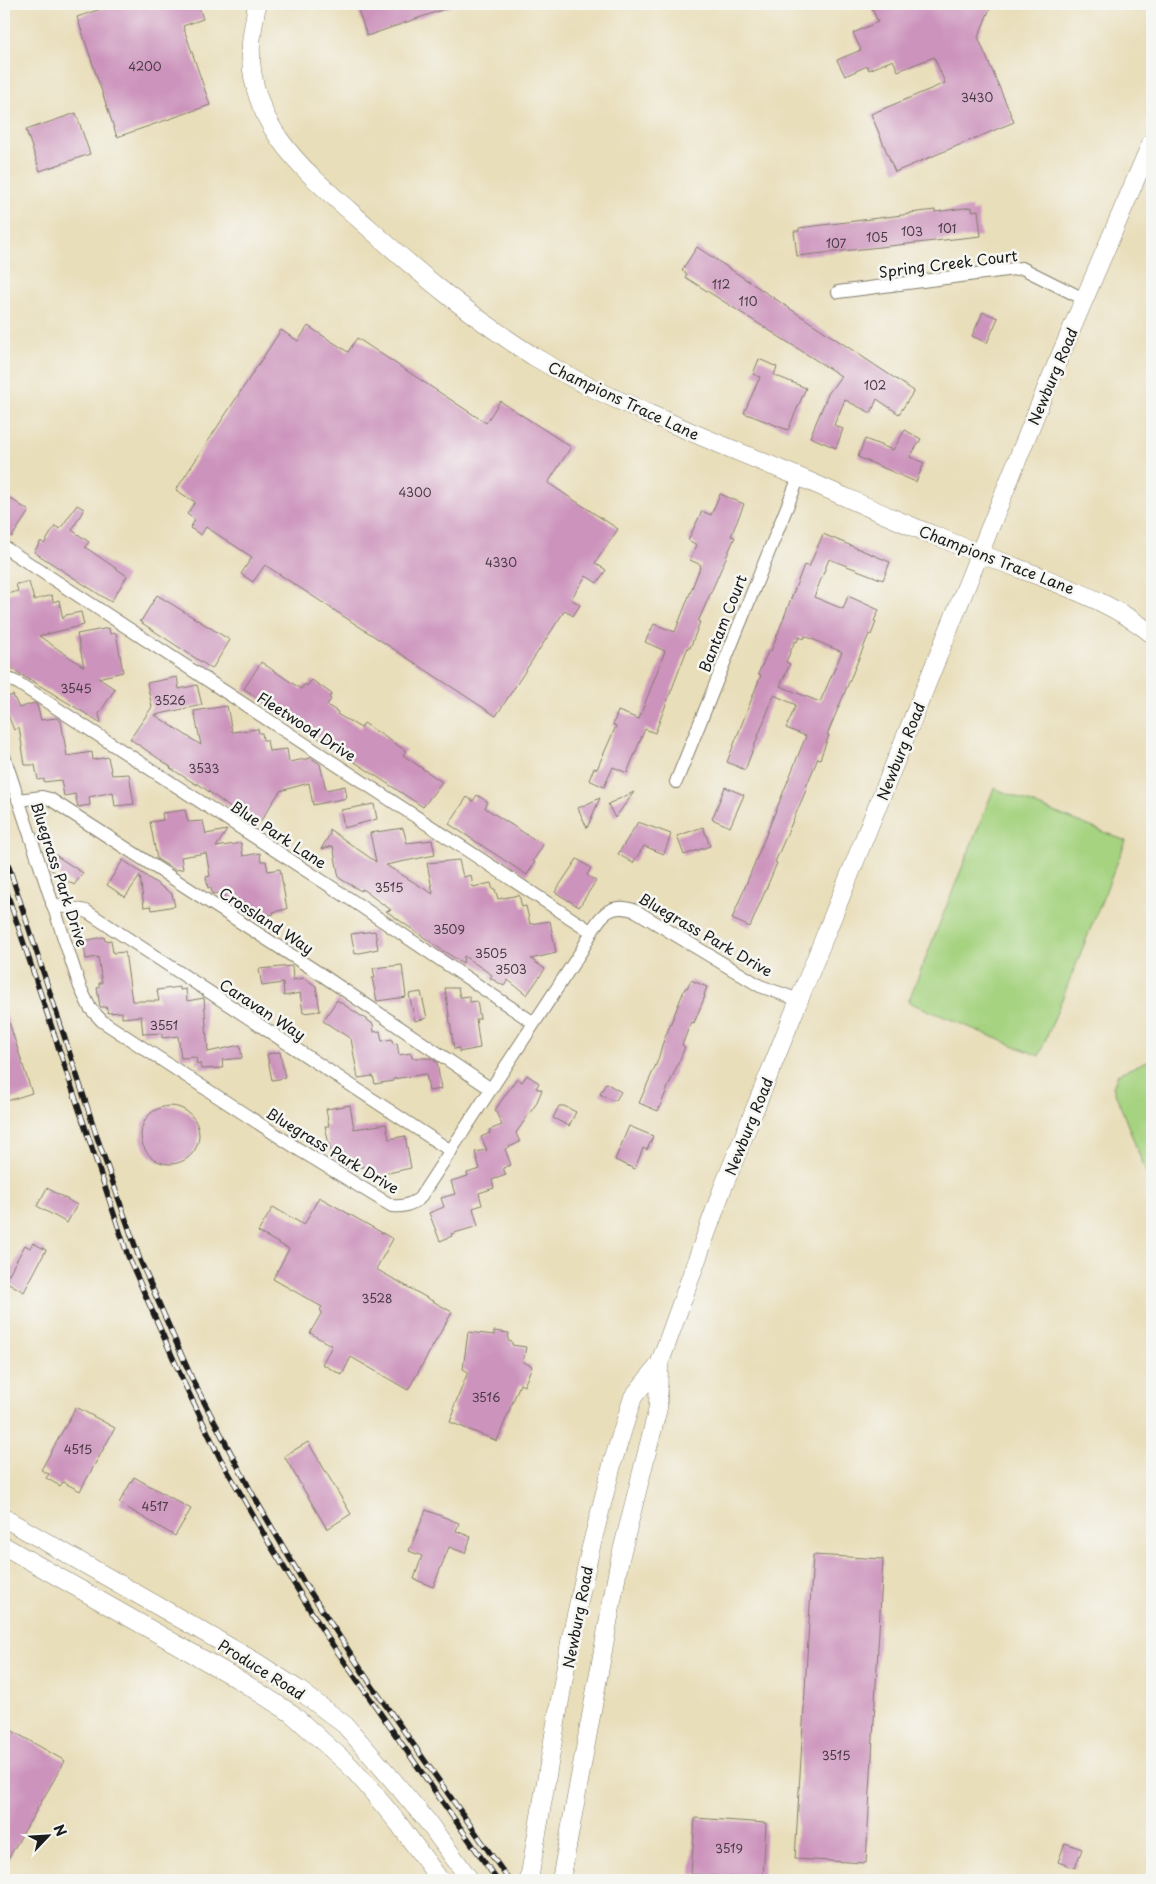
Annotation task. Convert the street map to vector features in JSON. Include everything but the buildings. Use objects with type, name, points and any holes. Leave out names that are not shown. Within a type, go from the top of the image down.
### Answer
[{"type":"main road","name":"Champions Trace Lane","points":[[257,4],[251,43],[254,82],[261,105],[273,131],[288,152],[308,173],[414,269],[478,319],[560,372],[611,397],[700,437],[799,477],[935,536],[1097,599],[1122,612],[1152,634]]},
{"type":"main road","name":"Newburg Road","points":[[561,1879],[620,1563],[658,1408],[659,1365],[722,1190],[980,552],[1084,299],[1152,141]]},
{"type":"main road","name":"Newburg Road","points":[[529,1880],[553,1751],[570,1642],[590,1551],[613,1461],[633,1397],[659,1365]]},
{"type":"main road","name":"Produce Road","points":[[4,1518],[256,1662],[299,1690],[344,1726],[391,1778],[427,1821],[470,1880]]},
{"type":"main road","name":"Produce Road","points":[[4,1546],[241,1680],[291,1713],[349,1765],[366,1784],[399,1824],[440,1880]]},
{"type":"street","name":"Spring Creek Court","points":[[838,292],[1022,268],[1084,299]]},
{"type":"street","name":"Bantam Court","points":[[676,782],[799,477]]},
{"type":"street","name":"Fleetwood Drive","points":[[4,547],[592,932]]},
{"type":"street","name":"Blue Park Lane","points":[[4,677],[18,683],[345,896],[534,1023]]},
{"type":"street","name":"Bluegrass Park Drive","points":[[4,756],[80,987],[94,1013],[102,1021],[192,1081],[387,1204],[402,1207],[419,1199],[600,918],[617,907],[626,907],[660,924],[760,986],[799,1000]]},
{"type":"street","name":"Crossland Way","points":[[18,800],[42,797],[50,799],[322,975],[491,1089]]},
{"type":"street","name":"Caravan Way","points":[[52,904],[86,911],[451,1152]]},
{"type":"green space","points":[[994,788],[1126,841],[1039,1056],[908,1002]]},
{"type":"green space","points":[[1152,1059],[1152,1188],[1113,1087],[1118,1074]]},
{"type":"railway","points":[[4,852],[98,1140],[140,1260],[193,1381],[253,1495],[303,1581],[370,1683],[509,1880]]},
{"type":"railway","points":[[4,884],[128,1256],[185,1385],[220,1458],[325,1634],[497,1880]]}]
